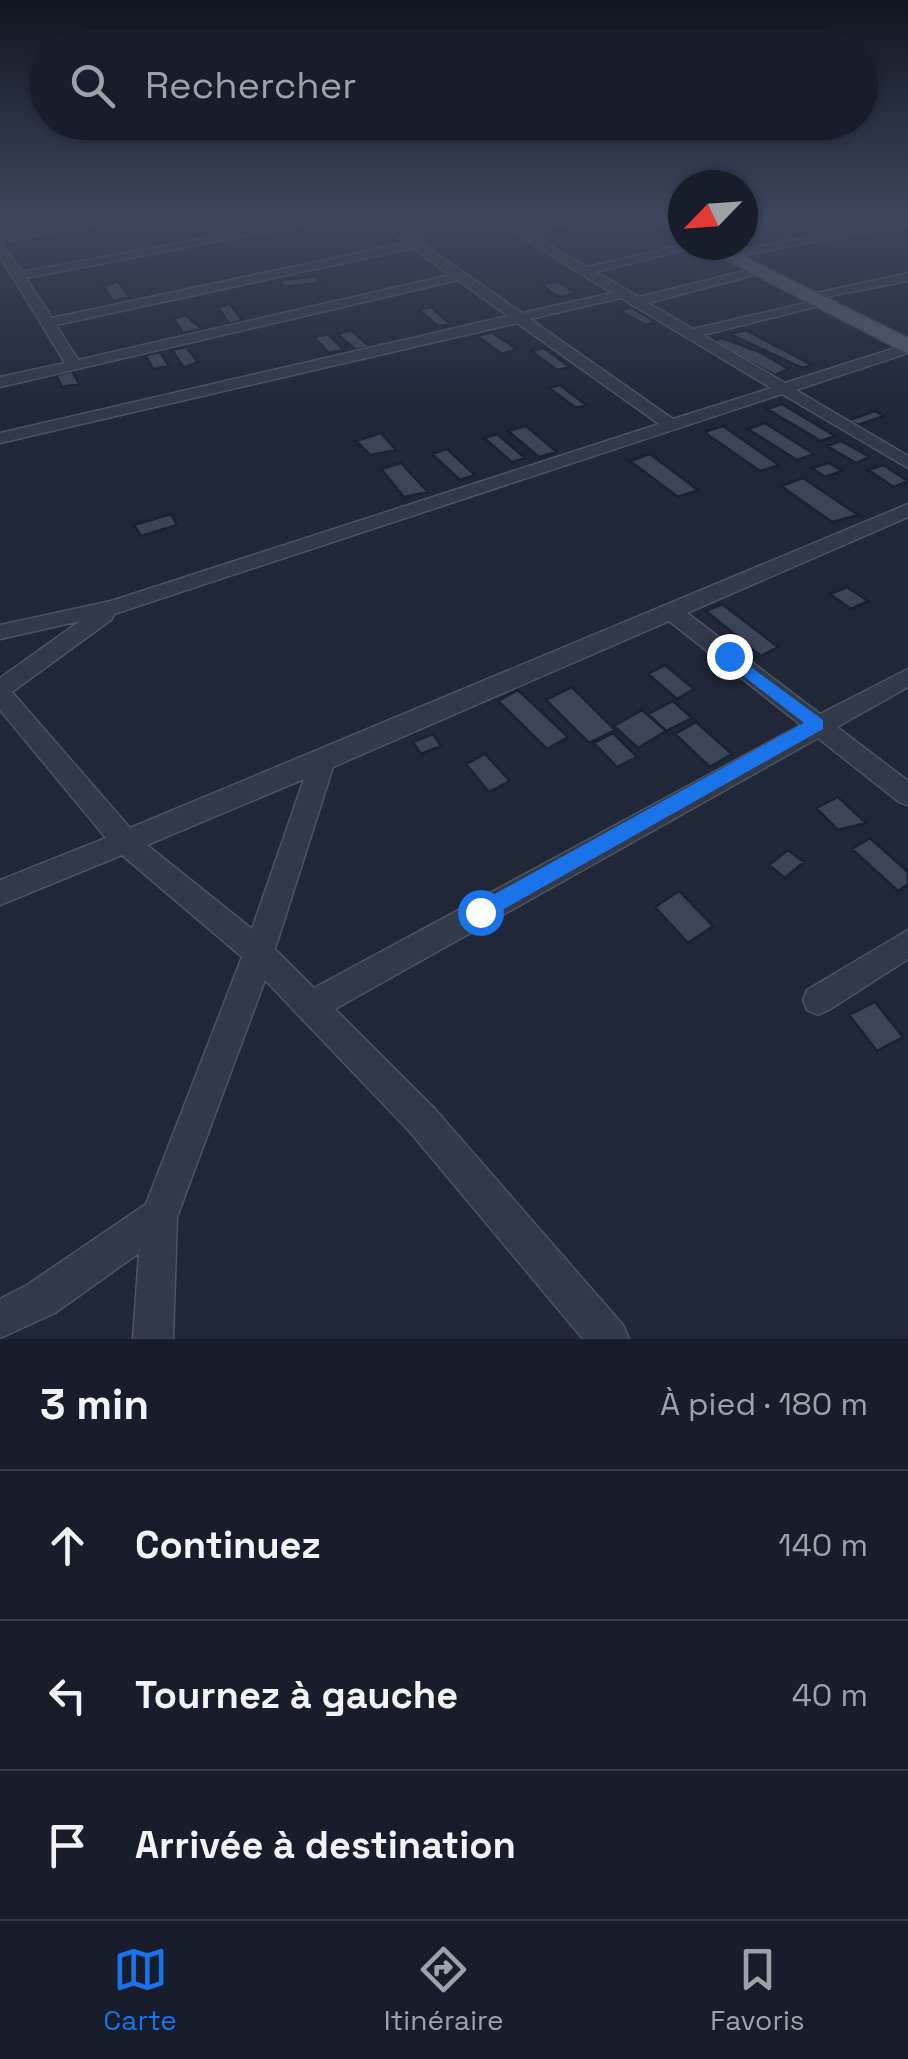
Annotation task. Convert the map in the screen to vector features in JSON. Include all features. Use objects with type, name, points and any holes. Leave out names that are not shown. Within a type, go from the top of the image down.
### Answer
[{"type":"main road","points":[[784,282],[908,340]]},
{"type":"main road","points":[[790,282],[908,348]]},
{"type":"street","points":[[23,282],[74,364]]},
{"type":"street","points":[[0,382],[265,313],[426,282]]},
{"type":"street","points":[[469,282],[672,426]]},
{"type":"street","points":[[604,282],[908,463]]},
{"type":"street","points":[[0,438],[520,318],[700,282]]},
{"type":"street","points":[[690,334],[881,282]]},
{"type":"street","points":[[48,323],[240,283],[250,295]]},
{"type":"street","points":[[0,632],[115,608],[908,348]]},
{"type":"street","points":[[0,893],[323,761],[908,510]]},
{"type":"street","points":[[115,608],[0,692],[126,843],[258,953],[422,1120],[609,1339]]},
{"type":"street","points":[[670,610],[908,796]]},
{"type":"street","points":[[312,1006],[816,724],[908,677]]},
{"type":"street","points":[[153,1339],[159,1217],[258,953],[323,761]]},
{"type":"street","points":[[818,1000],[908,943]]},
{"type":"street","points":[[0,1318],[41,1299],[159,1217]]},
{"type":"building","points":[[119,282],[130,297],[113,301],[103,286]]},
{"type":"building","points":[[281,282],[320,283],[283,287]]},
{"type":"building","points":[[559,282],[576,293],[559,297],[541,285]]},
{"type":"building","points":[[230,304],[242,320],[229,324],[218,307]]},
{"type":"building","points":[[431,307],[450,324],[438,326],[419,310]]},
{"type":"building","points":[[632,308],[656,322],[646,325],[618,310]]},
{"type":"building","points":[[186,315],[202,329],[183,333],[173,318]]},
{"type":"building","points":[[351,330],[370,347],[356,350],[337,334]]},
{"type":"building","points":[[746,330],[812,365],[802,368],[730,334]]},
{"type":"building","points":[[491,332],[517,349],[502,354],[477,336]]},
{"type":"building","points":[[328,334],[344,350],[329,353],[314,337]]},
{"type":"building","points":[[722,338],[762,353],[788,369],[775,375],[711,341]]},
{"type":"building","points":[[186,347],[198,362],[184,368],[172,350]]},
{"type":"building","points":[[544,348],[570,367],[557,370],[531,351]]},
{"type":"building","points":[[160,352],[169,366],[153,369],[145,355]]},
{"type":"building","points":[[72,371],[79,384],[62,387],[56,375]]},
{"type":"building","points":[[560,385],[586,405],[576,408],[549,388]]},
{"type":"building","points":[[782,404],[835,436],[821,441],[767,409]]},
{"type":"building","points":[[875,411],[884,416],[858,425],[849,420]]},
{"type":"building","points":[[765,423],[814,454],[797,460],[748,429]]},
{"type":"building","points":[[526,426],[557,452],[539,457],[508,431]]},
{"type":"building","points":[[723,426],[779,465],[760,471],[704,432]]},
{"type":"building","points":[[381,433],[396,450],[370,455],[356,441]]},
{"type":"building","points":[[497,434],[525,458],[512,462],[484,438]]},
{"type":"building","points":[[841,441],[870,457],[856,463],[827,446]]},
{"type":"building","points":[[447,449],[475,475],[460,480],[432,454]]},
{"type":"building","points":[[650,454],[698,490],[678,497],[630,461]]},
{"type":"building","points":[[401,463],[428,492],[404,497],[381,469]]},
{"type":"building","points":[[829,463],[842,471],[825,477],[812,468]]},
{"type":"building","points":[[883,465],[908,481],[894,487],[868,470]]},
{"type":"building","points":[[803,478],[858,515],[832,522],[781,486]]},
{"type":"building","points":[[171,514],[177,525],[141,536],[134,525]]},
{"type":"building","points":[[847,587],[868,601],[851,609],[830,594]]},
{"type":"building","points":[[722,604],[778,647],[761,656],[706,611]]},
{"type":"building","points":[[665,665],[694,689],[677,699],[648,674]]},
{"type":"building","points":[[572,687],[615,730],[589,743],[546,700]]},
{"type":"building","points":[[518,690],[568,737],[547,749],[498,701]]},
{"type":"building","points":[[673,701],[692,718],[666,731],[648,714]]},
{"type":"building","points":[[642,710],[666,731],[638,748],[614,726]]},
{"type":"building","points":[[696,722],[732,754],[710,767],[675,734]]},
{"type":"building","points":[[613,733],[637,757],[617,767],[594,743]]},
{"type":"building","points":[[433,734],[441,746],[421,754],[413,742]]},
{"type":"building","points":[[485,754],[510,781],[489,792],[466,764]]},
{"type":"building","points":[[838,797],[866,823],[838,830],[816,808]]},
{"type":"building","points":[[870,838],[908,872],[908,884],[898,891],[852,849]]},
{"type":"building","points":[[788,850],[804,862],[785,878],[769,865]]},
{"type":"building","points":[[679,891],[713,926],[688,943],[655,907]]},
{"type":"building","points":[[875,1002],[903,1037],[877,1051],[849,1015]]},
{"type":"route","points":[[480,912],[816,724],[729,656]]}]
